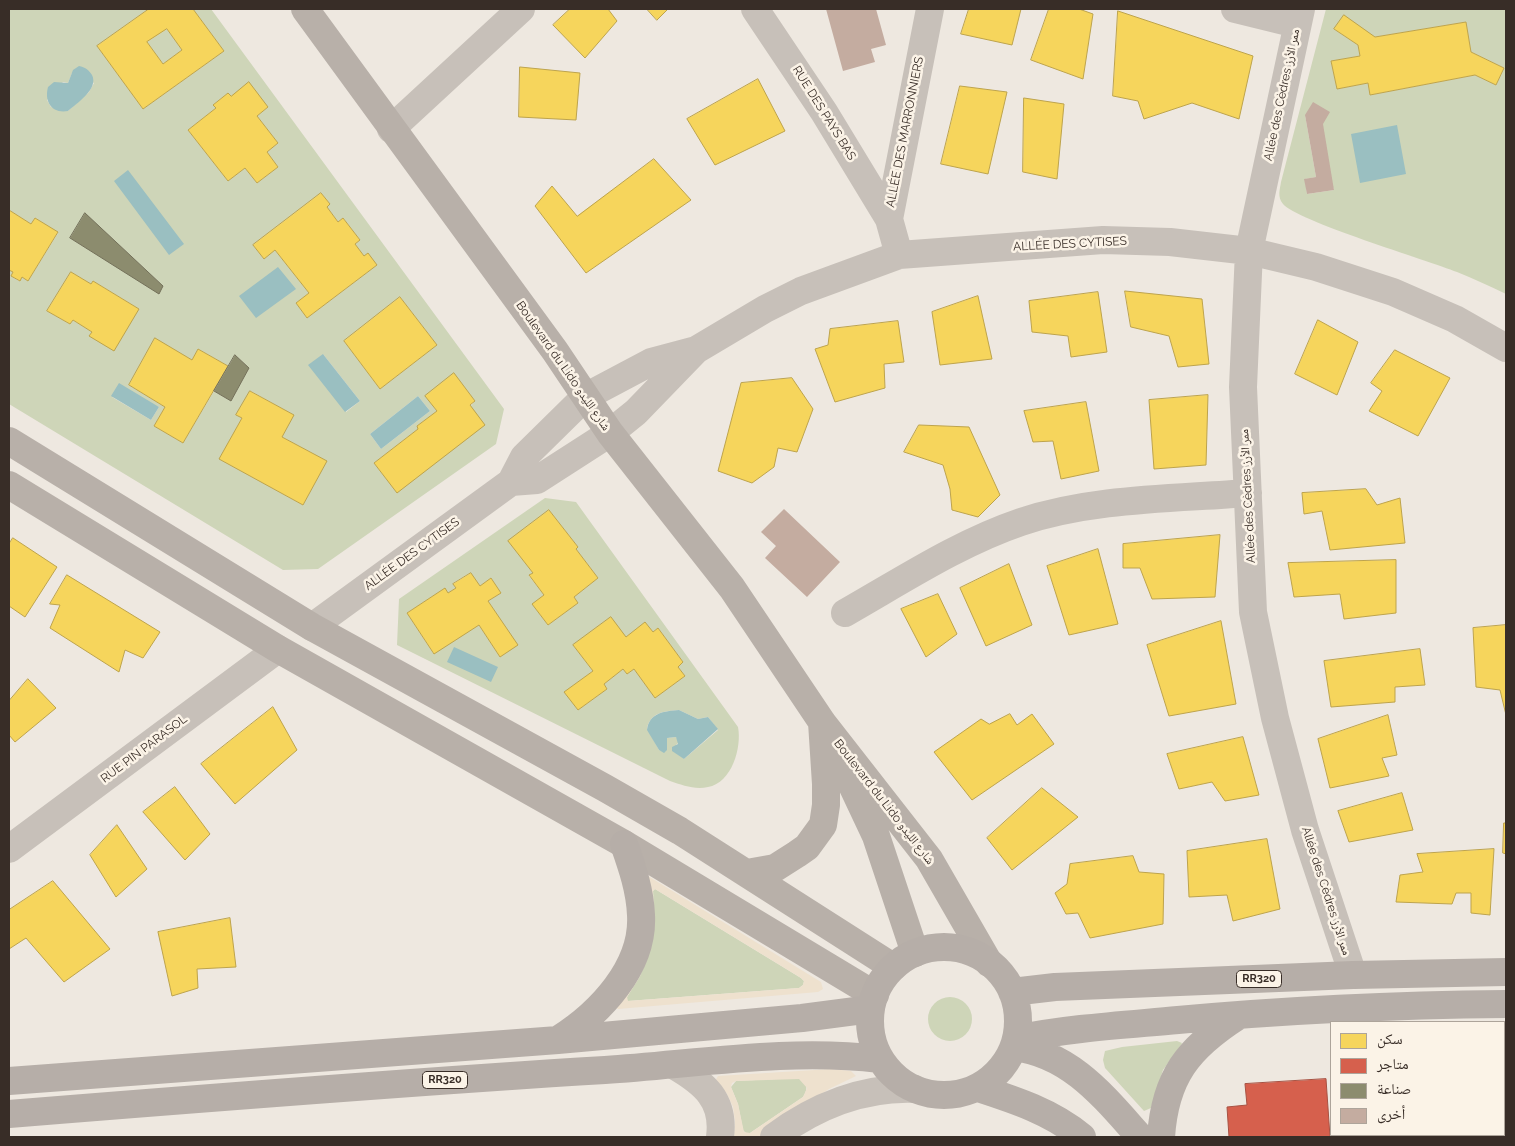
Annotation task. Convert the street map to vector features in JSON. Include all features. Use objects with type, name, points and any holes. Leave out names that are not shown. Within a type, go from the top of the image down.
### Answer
[{"type":"main road","name":"Boulevard du Lido شارع الليدو","points":[[305,9],[549,344],[610,433],[732,588],[822,722],[930,859],[989,962]]},
{"type":"main road","points":[[9,441],[312,627],[605,788],[747,873],[893,968]]},
{"type":"main road","points":[[9,485],[278,649],[624,844],[873,1002]]},
{"type":"main road","name":"Boulevard du Lido شارع الليدو","points":[[822,722],[876,836],[915,953]]},
{"type":"main road","points":[[747,873],[775,868],[807,848],[823,825],[826,805],[826,784],[822,722]]},
{"type":"main road","points":[[558,1040],[579,1026],[600,1007],[625,973],[635,952],[641,915],[637,881],[624,844]]},
{"type":"main road","points":[[935,947],[955,948],[973,953],[989,962],[1003,976],[1012,992],[1018,1015],[1015,1043],[1004,1066],[978,1088],[957,1094],[936,1095],[915,1089],[896,1077],[880,1059],[871,1035],[873,1002],[882,980],[893,968],[915,953],[935,947]]},
{"type":"main road","name":"RR320","points":[[1012,992],[1055,987],[1354,975],[1506,972]]},
{"type":"main road","points":[[9,1081],[558,1040],[802,1018],[873,1002]]},
{"type":"main road","points":[[1015,1043],[1077,1029],[1241,1014],[1332,1015],[1506,1004]]},
{"type":"main road","points":[[1160,1137],[1168,1097],[1184,1062],[1202,1041],[1241,1014]]},
{"type":"main road","points":[[1015,1043],[1044,1054],[1075,1070],[1103,1096],[1140,1137]]},
{"type":"main road","name":"RR320","points":[[9,1114],[384,1083],[675,1066],[804,1054],[845,1055],[880,1059]]},
{"type":"main road","points":[[978,1088],[1015,1100],[1047,1114],[1082,1137]]},
{"type":"street","points":[[391,129],[521,9]]},
{"type":"street","name":"RUE DES PAYS BAS","points":[[755,9],[824,112],[889,219]]},
{"type":"street","name":"ALLÉE DES MARRONNIERS","points":[[900,255],[889,219],[930,9]]},
{"type":"street","points":[[1235,9],[1299,16]]},
{"type":"street","name":"Allée des Cèdres ممر الأرز","points":[[1299,16],[1249,251],[1242,386],[1253,612],[1275,718],[1305,830],[1354,975]]},
{"type":"street","name":"ALLÉE DES CYTISES","points":[[511,482],[537,480],[610,433],[636,412],[696,350],[765,309],[801,291],[900,255],[1103,240],[1170,242],[1249,251],[1316,267],[1393,292],[1455,319],[1506,348]]},
{"type":"street","name":"ALLÉE DES CYTISES","points":[[312,627],[511,482],[524,457],[585,397],[651,362],[696,350]]},
{"type":"street","points":[[846,613],[956,550],[1023,522],[1069,510],[1109,504],[1248,493]]},
{"type":"street","name":"RUE PIN PARASOL","points":[[9,849],[278,649]]},
{"type":"street","points":[[675,1066],[707,1088],[720,1116],[720,1137]]},
{"type":"street","points":[[774,1137],[807,1116],[848,1097],[875,1090],[915,1089]]},
{"type":"green space","points":[[9,9],[149,9],[97,46],[143,109],[224,51],[193,9],[211,9],[504,409],[496,444],[318,569],[283,570],[9,404],[9,270],[13,272],[11,276],[19,281],[22,277],[28,281],[58,233],[35,218],[31,224],[9,210]],"holes":[[[72,73],[94,83],[89,92],[68,111],[51,107],[47,100],[63,82],[68,83]],[[228,93],[231,96],[268,107],[257,116],[278,143],[267,152],[278,167],[257,183],[245,168],[228,181],[188,130],[216,108],[213,105]],[[321,193],[330,204],[327,207],[338,222],[343,218],[360,240],[355,244],[364,256],[377,265],[307,318],[296,303],[309,293],[275,250],[264,259],[253,245]],[[85,214],[163,286],[159,293],[70,238]],[[71,272],[91,284],[93,281],[139,309],[89,336],[92,332],[73,320],[70,324],[47,311]],[[400,297],[437,345],[380,389],[344,341]],[[155,339],[192,360],[198,349],[228,366],[235,355],[249,368],[231,401],[214,391],[183,443],[154,426],[165,407],[129,385]],[[323,354],[360,401],[346,412]],[[454,374],[475,401],[397,492],[374,463],[418,429],[417,426],[437,411],[426,396]],[[251,391],[293,415],[282,437],[326,461],[303,505],[220,459],[242,418],[237,415]],[[418,396],[430,411],[381,449],[370,434]],[[112,397],[159,407],[151,420]]]},
{"type":"green space","points":[[1326,9],[1506,9],[1506,294],[1457,272],[1311,220],[1283,204],[1279,193]],"holes":[[[1466,22],[1471,52],[1504,68],[1496,85],[1475,75],[1370,95],[1368,83],[1337,89],[1331,61],[1360,56],[1358,45],[1334,29],[1375,37]],[[1305,115],[1334,190],[1307,194],[1305,179],[1316,177]]]},
{"type":"green space","points":[[167,29],[182,50],[163,64],[147,42]]},
{"type":"green space","points":[[545,498],[576,502],[738,727],[737,754],[734,763],[723,779],[708,787],[693,787],[670,781],[397,645],[399,599]],"holes":[[[549,510],[578,547],[576,549],[598,578],[574,597],[578,603],[548,625],[533,605],[544,595],[529,576],[533,573],[509,541]],[[470,573],[480,586],[491,578],[501,593],[488,601],[517,645],[500,657],[479,625],[433,653],[407,613],[444,589],[448,593],[456,588],[453,583]],[[645,623],[653,632],[658,628],[683,662],[678,667],[685,676],[655,698],[634,669],[627,674],[623,669],[604,684],[607,689],[578,710],[565,692],[593,671],[573,645],[626,637]],[[679,710],[698,719],[708,717],[718,730],[684,759],[676,745],[679,742],[676,737],[667,738],[665,752],[659,750],[647,728],[655,716],[664,712]]]},
{"type":"green space","points":[[655,889],[801,978],[804,981],[803,985],[799,988],[628,1001],[626,999],[640,976],[648,955],[654,913],[653,891]]},
{"type":"green space","points":[[954,997],[966,1003],[971,1010],[971,1028],[966,1035],[959,1040],[946,1041],[938,1038],[931,1031],[928,1015],[931,1007],[938,1000]]},
{"type":"green space","points":[[1177,1041],[1182,1043],[1163,1070],[1151,1108],[1144,1111],[1105,1068],[1103,1060],[1105,1051],[1122,1047]]},
{"type":"green space","points":[[796,1078],[803,1081],[806,1085],[803,1097],[750,1133],[746,1133],[743,1130],[738,1104],[731,1087],[736,1081]]},
{"type":"shaded area","points":[[648,876],[821,982],[823,989],[818,992],[618,1009],[615,1007]],"holes":[[[655,889],[804,981],[803,985],[799,988],[628,1001],[627,997],[640,976],[651,946],[654,922],[653,891]]]},
{"type":"shaded area","points":[[831,1069],[851,1071],[856,1076],[829,1089],[758,1137],[734,1137],[735,1121],[733,1107],[727,1094],[715,1081],[718,1076]],"holes":[[[799,1079],[807,1088],[803,1097],[750,1133],[744,1132],[738,1104],[731,1087],[732,1083],[736,1081]]]},
{"type":"water","points":[[79,66],[87,69],[92,75],[93,80],[90,90],[68,111],[54,109],[48,102],[48,87],[54,82],[68,83],[73,70]]},
{"type":"water","points":[[1397,125],[1406,174],[1360,183],[1351,134]]},
{"type":"water","points":[[128,170],[184,244],[169,255],[114,181]]},
{"type":"water","points":[[278,267],[296,289],[256,318],[239,296]]},
{"type":"water","points":[[323,354],[360,401],[345,412],[308,365]]},
{"type":"water","points":[[119,383],[159,407],[151,420],[111,396]]},
{"type":"water","points":[[418,396],[430,411],[381,449],[370,434]]},
{"type":"water","points":[[454,647],[498,667],[491,682],[447,662]]},
{"type":"water","points":[[679,710],[698,719],[708,717],[718,729],[684,759],[672,751],[672,747],[678,744],[676,737],[667,738],[667,750],[664,753],[659,750],[647,730],[648,724],[654,716],[663,712]]},
{"type":"building: سكن","points":[[149,9],[193,9],[224,51],[143,109],[97,46]],"holes":[[[167,29],[182,50],[163,64],[147,42]]]},
{"type":"building: سكن","points":[[570,9],[608,9],[617,21],[585,58],[553,25]]},
{"type":"building: سكن","points":[[647,9],[668,9],[657,20]]},
{"type":"building: سكن","points":[[969,9],[1021,9],[1012,45],[961,34]]},
{"type":"building: سكن","points":[[1049,9],[1079,9],[1093,14],[1083,79],[1031,60]]},
{"type":"building: سكن","points":[[1118,11],[1253,56],[1239,119],[1192,103],[1144,119],[1138,101],[1113,96]]},
{"type":"building: سكن","points":[[1344,15],[1375,37],[1466,22],[1471,52],[1504,68],[1496,85],[1475,75],[1370,95],[1368,83],[1337,89],[1331,61],[1360,56],[1358,45],[1334,29]]},
{"type":"building: سكن","points":[[520,67],[580,73],[576,120],[519,117]]},
{"type":"building: سكن","points":[[758,79],[785,131],[715,165],[687,119]]},
{"type":"building: سكن","points":[[249,82],[268,107],[257,116],[278,143],[267,152],[278,167],[257,183],[245,168],[228,181],[188,130],[216,108],[213,105],[228,93],[231,96]]},
{"type":"building: سكن","points":[[960,86],[1007,92],[988,174],[941,164]]},
{"type":"building: سكن","points":[[1024,98],[1064,104],[1057,179],[1023,172]]},
{"type":"building: سكن","points":[[654,159],[691,200],[586,273],[535,206],[552,186],[577,216]]},
{"type":"building: سكن","points":[[321,193],[330,204],[327,207],[338,222],[343,218],[360,240],[355,244],[364,256],[368,253],[377,265],[307,318],[296,303],[309,293],[275,250],[264,259],[253,245]]},
{"type":"building: سكن","points":[[9,210],[31,224],[35,218],[58,232],[28,281],[22,277],[20,281],[11,276],[13,272],[9,270]]},
{"type":"building: سكن","points":[[71,272],[91,284],[93,281],[139,309],[114,351],[89,336],[92,332],[73,320],[70,324],[47,311]]},
{"type":"building: سكن","points":[[1125,291],[1202,299],[1209,364],[1178,367],[1169,336],[1131,327]]},
{"type":"building: سكن","points":[[1098,292],[1107,352],[1071,357],[1068,336],[1032,332],[1029,301]]},
{"type":"building: سكن","points":[[978,296],[992,359],[940,365],[932,312]]},
{"type":"building: سكن","points":[[400,297],[437,345],[380,389],[344,341]]},
{"type":"building: سكن","points":[[1318,320],[1358,342],[1337,395],[1295,374]]},
{"type":"building: سكن","points":[[898,321],[904,362],[884,364],[885,388],[835,402],[815,349],[828,345],[830,329]]},
{"type":"building: سكن","points":[[155,338],[192,360],[198,349],[228,366],[183,443],[154,426],[165,407],[129,385]]},
{"type":"building: سكن","points":[[1395,350],[1450,378],[1418,436],[1369,411],[1382,391],[1371,383]]},
{"type":"building: سكن","points":[[454,373],[475,401],[470,405],[485,425],[397,493],[374,463],[418,429],[417,426],[437,411],[425,396]]},
{"type":"building: سكن","points":[[792,378],[813,409],[797,452],[778,448],[774,467],[752,483],[718,471],[741,383]]},
{"type":"building: سكن","points":[[250,391],[294,415],[282,437],[327,461],[303,505],[219,459],[242,418],[236,415]]},
{"type":"building: سكن","points":[[1208,395],[1206,465],[1154,469],[1149,400]]},
{"type":"building: سكن","points":[[1086,402],[1099,471],[1061,479],[1053,441],[1033,442],[1024,411]]},
{"type":"building: سكن","points":[[919,425],[969,427],[1000,495],[978,517],[952,510],[950,489],[943,465],[904,452]]},
{"type":"building: سكن","points":[[1366,489],[1377,505],[1400,498],[1405,543],[1330,550],[1322,511],[1304,514],[1302,493]]},
{"type":"building: سكن","points":[[549,510],[578,547],[576,549],[598,578],[574,597],[578,603],[548,625],[532,604],[544,595],[529,575],[533,573],[508,541]]},
{"type":"building: سكن","points":[[1220,535],[1215,597],[1152,599],[1140,568],[1123,568],[1123,544]]},
{"type":"building: سكن","points":[[13,538],[57,567],[25,617],[9,606],[9,544]]},
{"type":"building: سكن","points":[[1098,549],[1118,624],[1069,635],[1047,566]]},
{"type":"building: سكن","points":[[1396,560],[1396,613],[1344,619],[1340,594],[1294,597],[1288,563]]},
{"type":"building: سكن","points":[[1009,564],[1032,625],[986,646],[960,588]]},
{"type":"building: سكن","points":[[471,573],[480,586],[491,578],[501,593],[488,601],[518,645],[500,657],[479,625],[434,654],[407,613],[445,588],[448,593],[456,588],[453,584]]},
{"type":"building: سكن","points":[[67,575],[160,632],[143,658],[125,650],[119,672],[50,628],[60,605],[50,604]]},
{"type":"building: سكن","points":[[938,594],[957,634],[926,657],[901,609]]},
{"type":"building: سكن","points":[[611,617],[626,637],[645,622],[653,632],[658,628],[683,662],[678,667],[685,676],[655,698],[634,669],[627,674],[623,669],[604,684],[607,689],[578,710],[564,692],[593,671],[573,645]]},
{"type":"building: سكن","points":[[1221,621],[1236,704],[1169,716],[1147,645]]},
{"type":"building: سكن","points":[[1506,625],[1506,715],[1500,690],[1476,687],[1473,628]]},
{"type":"building: سكن","points":[[1420,649],[1425,685],[1395,687],[1395,702],[1331,707],[1324,661]]},
{"type":"building: سكن","points":[[28,679],[56,708],[15,742],[9,735],[9,701]]},
{"type":"building: سكن","points":[[273,707],[297,750],[235,804],[201,764]]},
{"type":"building: سكن","points":[[1010,714],[1017,725],[1032,714],[1054,744],[972,800],[934,752],[981,719],[989,724]]},
{"type":"building: سكن","points":[[1388,715],[1397,755],[1382,758],[1389,776],[1330,788],[1318,739]]},
{"type":"building: سكن","points":[[1243,737],[1259,795],[1225,801],[1212,782],[1179,789],[1167,754]]},
{"type":"building: سكن","points":[[175,787],[210,834],[185,860],[143,812]]},
{"type":"building: سكن","points":[[1042,788],[1078,817],[1012,870],[987,838]]},
{"type":"building: سكن","points":[[1402,793],[1413,830],[1349,842],[1338,811]]},
{"type":"building: سكن","points":[[1504,823],[1506,823],[1506,854],[1503,853]]},
{"type":"building: سكن","points":[[117,825],[147,869],[116,897],[90,855]]},
{"type":"building: سكن","points":[[1267,839],[1280,909],[1233,921],[1227,895],[1189,897],[1187,851]]},
{"type":"building: سكن","points":[[1494,849],[1490,915],[1471,913],[1471,893],[1456,893],[1452,904],[1396,902],[1400,875],[1423,872],[1417,854]]},
{"type":"building: سكن","points":[[1133,856],[1139,872],[1164,874],[1163,924],[1090,938],[1078,913],[1066,914],[1055,893],[1067,884],[1070,864]]},
{"type":"building: سكن","points":[[53,881],[110,949],[64,982],[26,938],[9,949],[9,910]]},
{"type":"building: سكن","points":[[230,918],[236,967],[197,969],[198,988],[172,996],[158,932]]},
{"type":"building: سكن","points":[[1408,1136],[1469,1136],[1469,1137]]},
{"type":"building: متاجر","points":[[1326,1079],[1330,1137],[1229,1137],[1227,1107],[1247,1105],[1245,1084]]},
{"type":"building: صناعة","points":[[85,213],[163,286],[159,294],[70,238]]},
{"type":"building: صناعة","points":[[235,355],[249,368],[231,401],[214,391]]},
{"type":"building: أخرى","points":[[826,9],[876,9],[886,45],[871,49],[875,62],[843,71]]},
{"type":"building: أخرى","points":[[1313,102],[1330,112],[1323,124],[1334,190],[1307,194],[1304,179],[1316,177],[1305,115]]},
{"type":"building: أخرى","points":[[784,509],[840,562],[807,597],[765,558],[776,546],[761,532]]}]
